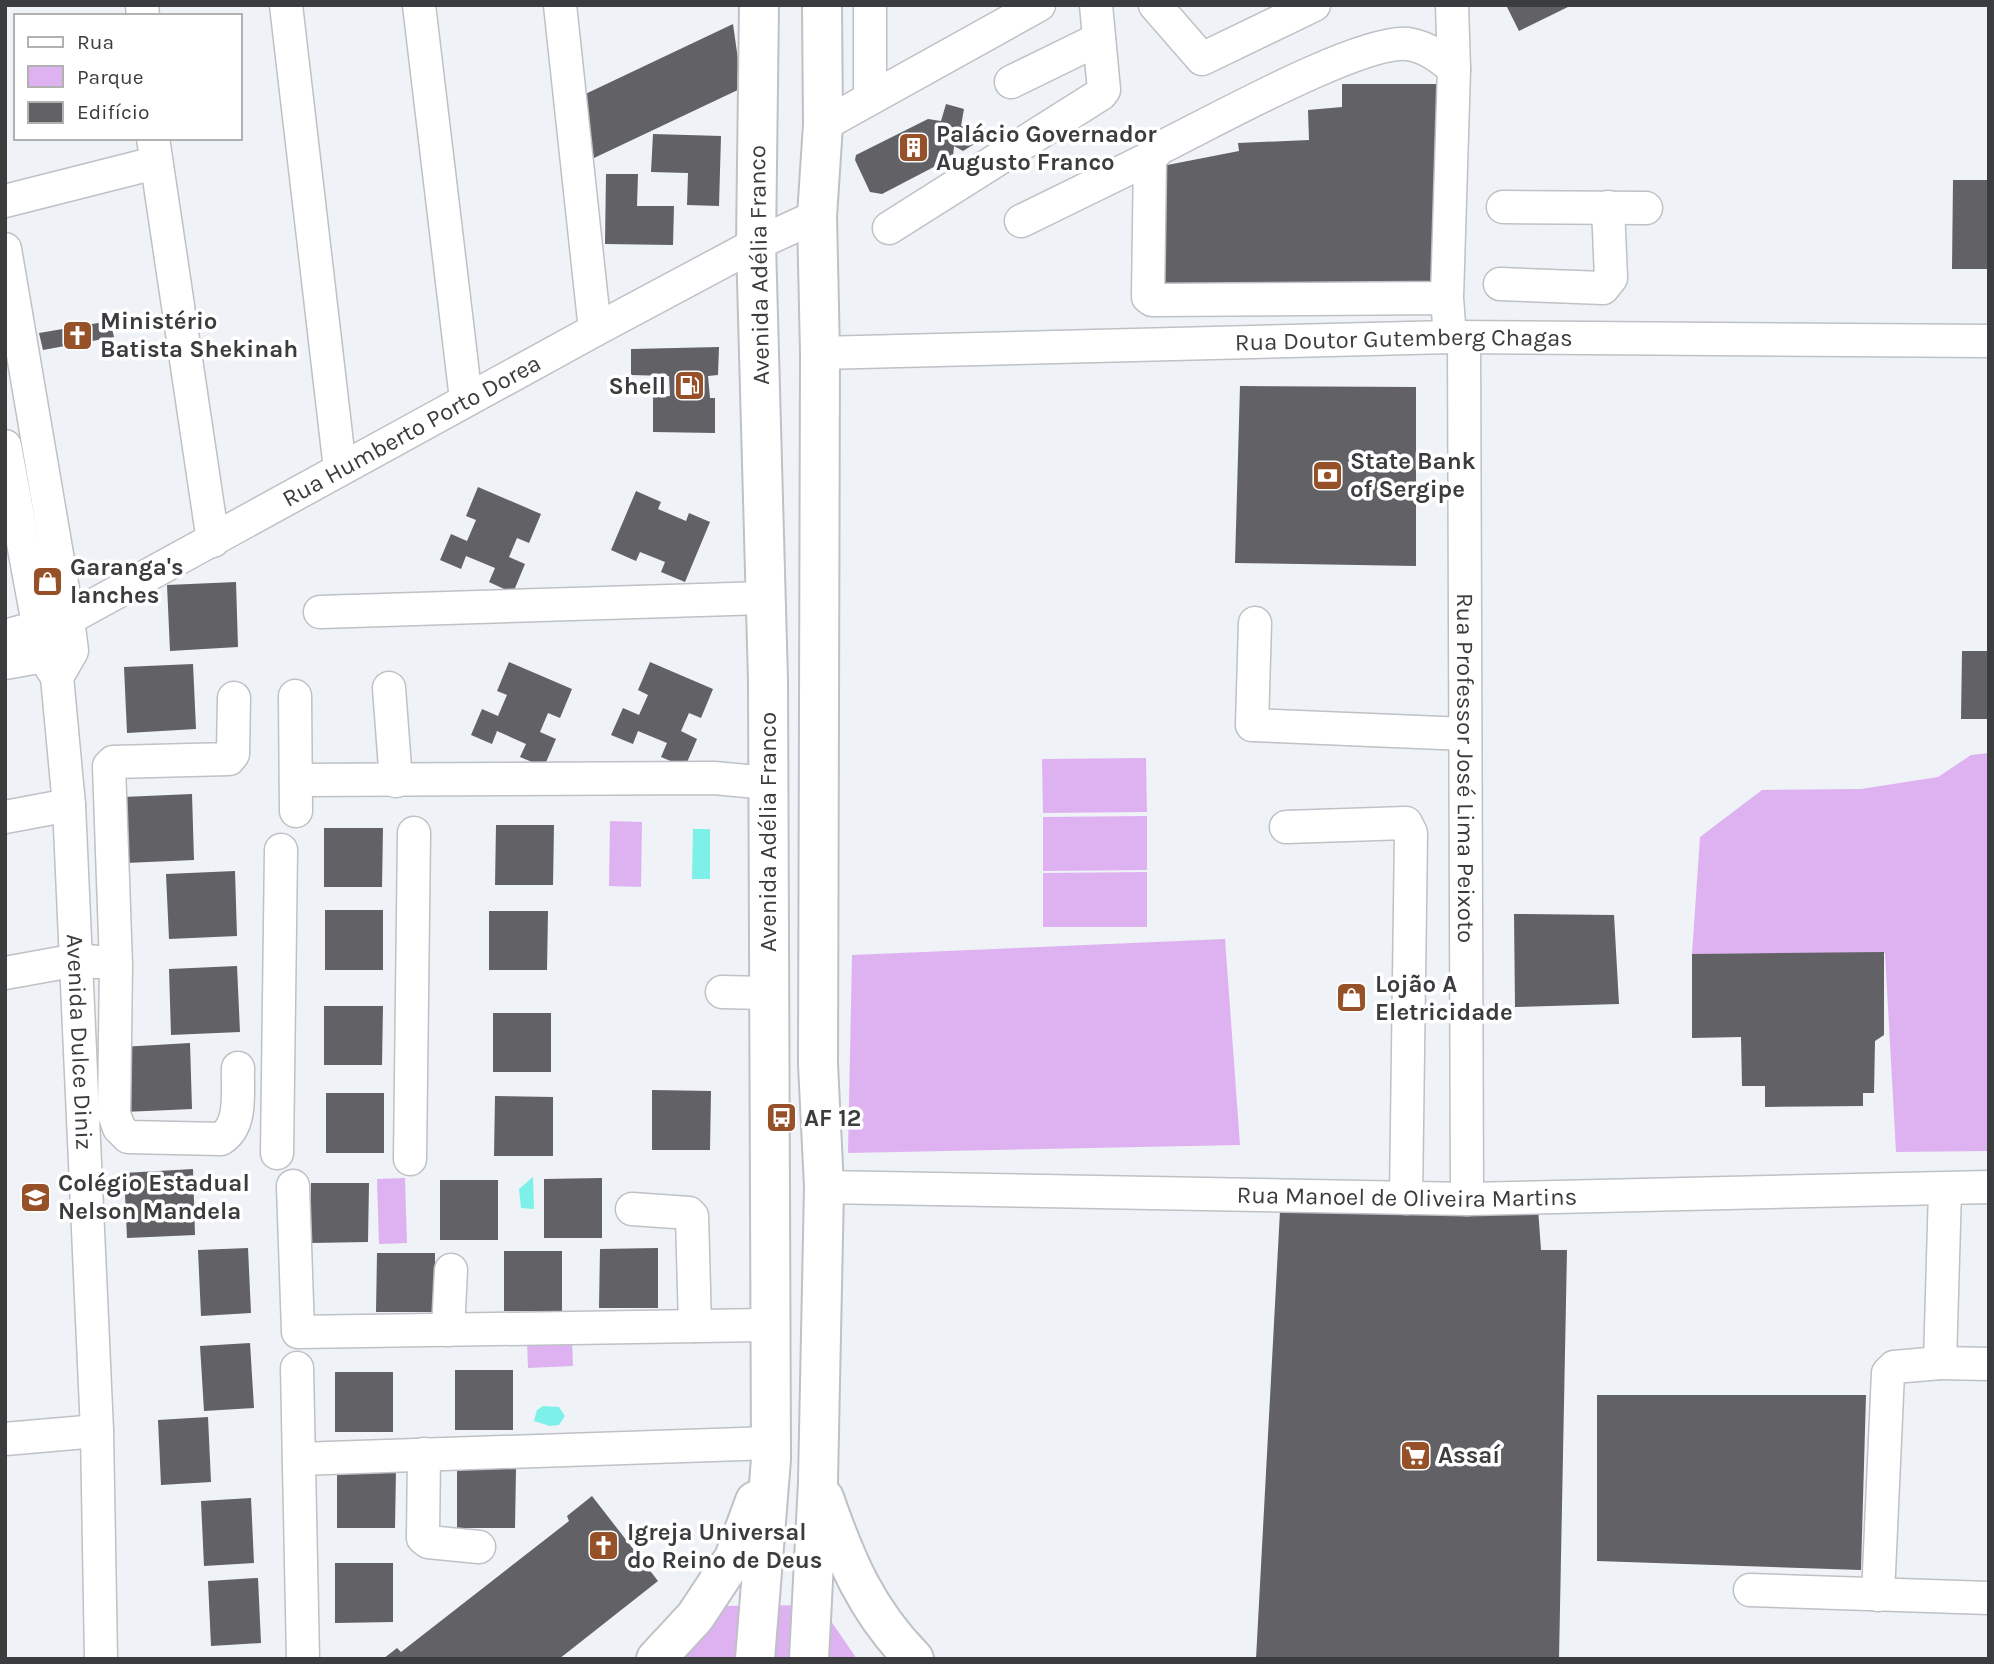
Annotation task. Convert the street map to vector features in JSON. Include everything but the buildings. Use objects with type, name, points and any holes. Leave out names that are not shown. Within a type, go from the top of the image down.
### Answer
[{"type":"main road","name":"Avenida Adélia Franco","points":[[755,1659],[771,1451],[766,598],[756,244],[759,5]]},
{"type":"main road","name":"Avenida Adélia Franco","points":[[809,1659],[818,1482],[824,1187],[818,1064],[820,353],[817,216],[823,125],[822,5]]},
{"type":"main road","points":[[656,1659],[695,1616],[734,1558],[771,1451]]},
{"type":"main road","points":[[818,1482],[841,1547],[866,1602],[914,1659]]},
{"type":"street","points":[[286,5],[340,469]]},
{"type":"street","points":[[419,5],[466,399]]},
{"type":"street","points":[[560,5],[595,330]]},
{"type":"street","points":[[870,5],[870,97]]},
{"type":"street","points":[[823,125],[1039,5]]},
{"type":"street","points":[[889,228],[1101,94],[1104,90],[1096,5]]},
{"type":"street","points":[[1156,5],[1198,56],[1207,59],[1314,5]]},
{"type":"street","name":"Rua Professor José Lima Peixoto","points":[[1452,5],[1454,69],[1447,298],[1457,338],[1465,734],[1467,1199]]},
{"type":"street","points":[[1011,82],[1099,39]]},
{"type":"street","points":[[1021,221],[1150,158],[1160,148],[1306,77],[1380,48],[1405,44],[1423,47],[1454,69]]},
{"type":"street","points":[[5,201],[154,151],[213,541]]},
{"type":"street","points":[[1150,158],[1150,299],[1447,298]]},
{"type":"street","points":[[1503,207],[1646,208]]},
{"type":"street","points":[[1503,337],[1500,292],[1603,288],[1611,278],[1608,207]]},
{"type":"street","name":"Rua Humberto Porto Dorea","points":[[56,646],[213,541],[340,469],[756,244],[817,216]]},
{"type":"street","name":"Avenida Dulce Diniz","points":[[5,250],[56,646],[69,805],[97,1431],[101,1659]]},
{"type":"street","name":"Rua Doutor Gutemberg Chagas","points":[[820,353],[1503,337],[1989,341]]},
{"type":"street","name":"Avenida Dulce Diniz","points":[[5,446],[56,646]]},
{"type":"street","points":[[320,612],[766,598]]},
{"type":"street","points":[[1255,623],[1252,726],[1465,734]]},
{"type":"street","points":[[5,636],[56,646]]},
{"type":"street","points":[[5,663],[56,646]]},
{"type":"street","points":[[389,688],[396,780]]},
{"type":"street","points":[[295,696],[296,811]]},
{"type":"street","points":[[234,698],[233,754],[229,759],[113,762],[109,766],[116,965],[114,1114],[119,1128],[128,1137],[221,1139],[229,1134],[236,1122],[238,1068]]},
{"type":"street","points":[[296,780],[714,778],[768,783]]},
{"type":"street","points":[[5,817],[69,805]]},
{"type":"street","points":[[1286,827],[1406,823],[1411,833],[1406,1198]]},
{"type":"street","points":[[410,1159],[414,833]]},
{"type":"street","points":[[277,1153],[281,850]]},
{"type":"street","points":[[5,973],[77,960],[116,965]]},
{"type":"street","points":[[722,992],[768,993]]},
{"type":"street","points":[[293,1186],[298,1332],[770,1325]]},
{"type":"street","name":"Rua Manoel de Oliveira Martins","points":[[824,1187],[1467,1199],[1989,1187]]},
{"type":"street","points":[[1940,1363],[1945,1190]]},
{"type":"street","points":[[632,1209],[689,1213],[692,1216],[695,1326]]},
{"type":"street","points":[[449,1330],[451,1270]]},
{"type":"street","points":[[1878,1595],[1888,1373],[1895,1367],[1940,1363],[1989,1364]]},
{"type":"street","points":[[297,1368],[303,1659]]},
{"type":"street","points":[[5,1439],[97,1431]]},
{"type":"street","points":[[299,1459],[424,1454],[771,1451]]},
{"type":"street","points":[[424,1454],[423,1538],[428,1542],[479,1547]]},
{"type":"street","points":[[1750,1590],[1989,1598]]},
{"type":"green space","points":[[1989,753],[1989,1151],[1896,1152],[1885,953],[1692,954],[1700,837],[1762,790],[1861,789],[1938,777],[1971,755]]},
{"type":"green space","points":[[1146,758],[1147,812],[1043,813],[1042,759]]},
{"type":"green space","points":[[1147,816],[1147,870],[1043,871],[1043,817]]},
{"type":"green space","points":[[610,821],[642,822],[641,887],[609,886]]},
{"type":"green space","points":[[1147,872],[1147,927],[1043,927],[1043,873]]},
{"type":"green space","points":[[1225,939],[1240,1145],[848,1153],[852,955]]},
{"type":"green space","points":[[405,1178],[407,1243],[379,1244],[377,1179]]},
{"type":"green space","points":[[572,1339],[573,1366],[528,1368],[527,1341]]},
{"type":"green space","points":[[820,1605],[857,1659],[672,1659],[721,1606]]},
{"type":"water","points":[[693,829],[710,829],[710,879],[692,879]]},
{"type":"water","points":[[533,1177],[534,1209],[521,1208],[519,1189]]},
{"type":"water","points":[[543,1406],[559,1407],[565,1416],[559,1425],[550,1426],[534,1421],[537,1410]]},
{"type":"place","name":"Palácio Governador Augusto Franco","points":[[913,148]]},
{"type":"place","name":"Ministério Batista Shekinah","points":[[77,335]]},
{"type":"place","name":"Shell","points":[[689,386]]},
{"type":"place","name":"State Bank of Sergipe","points":[[1327,475]]},
{"type":"place","name":"Garanga's lanches","points":[[47,581]]},
{"type":"place","name":"Lojão A Eletricidade","points":[[1352,998]]},
{"type":"place","name":"AF 12","points":[[781,1118]]},
{"type":"place","name":"Colégio Estadual Nelson Mandela","points":[[35,1197]]},
{"type":"place","name":"Assaí","points":[[1415,1455]]},
{"type":"place","name":"Igreja Universal do Reino de Deus","points":[[604,1546]]}]
